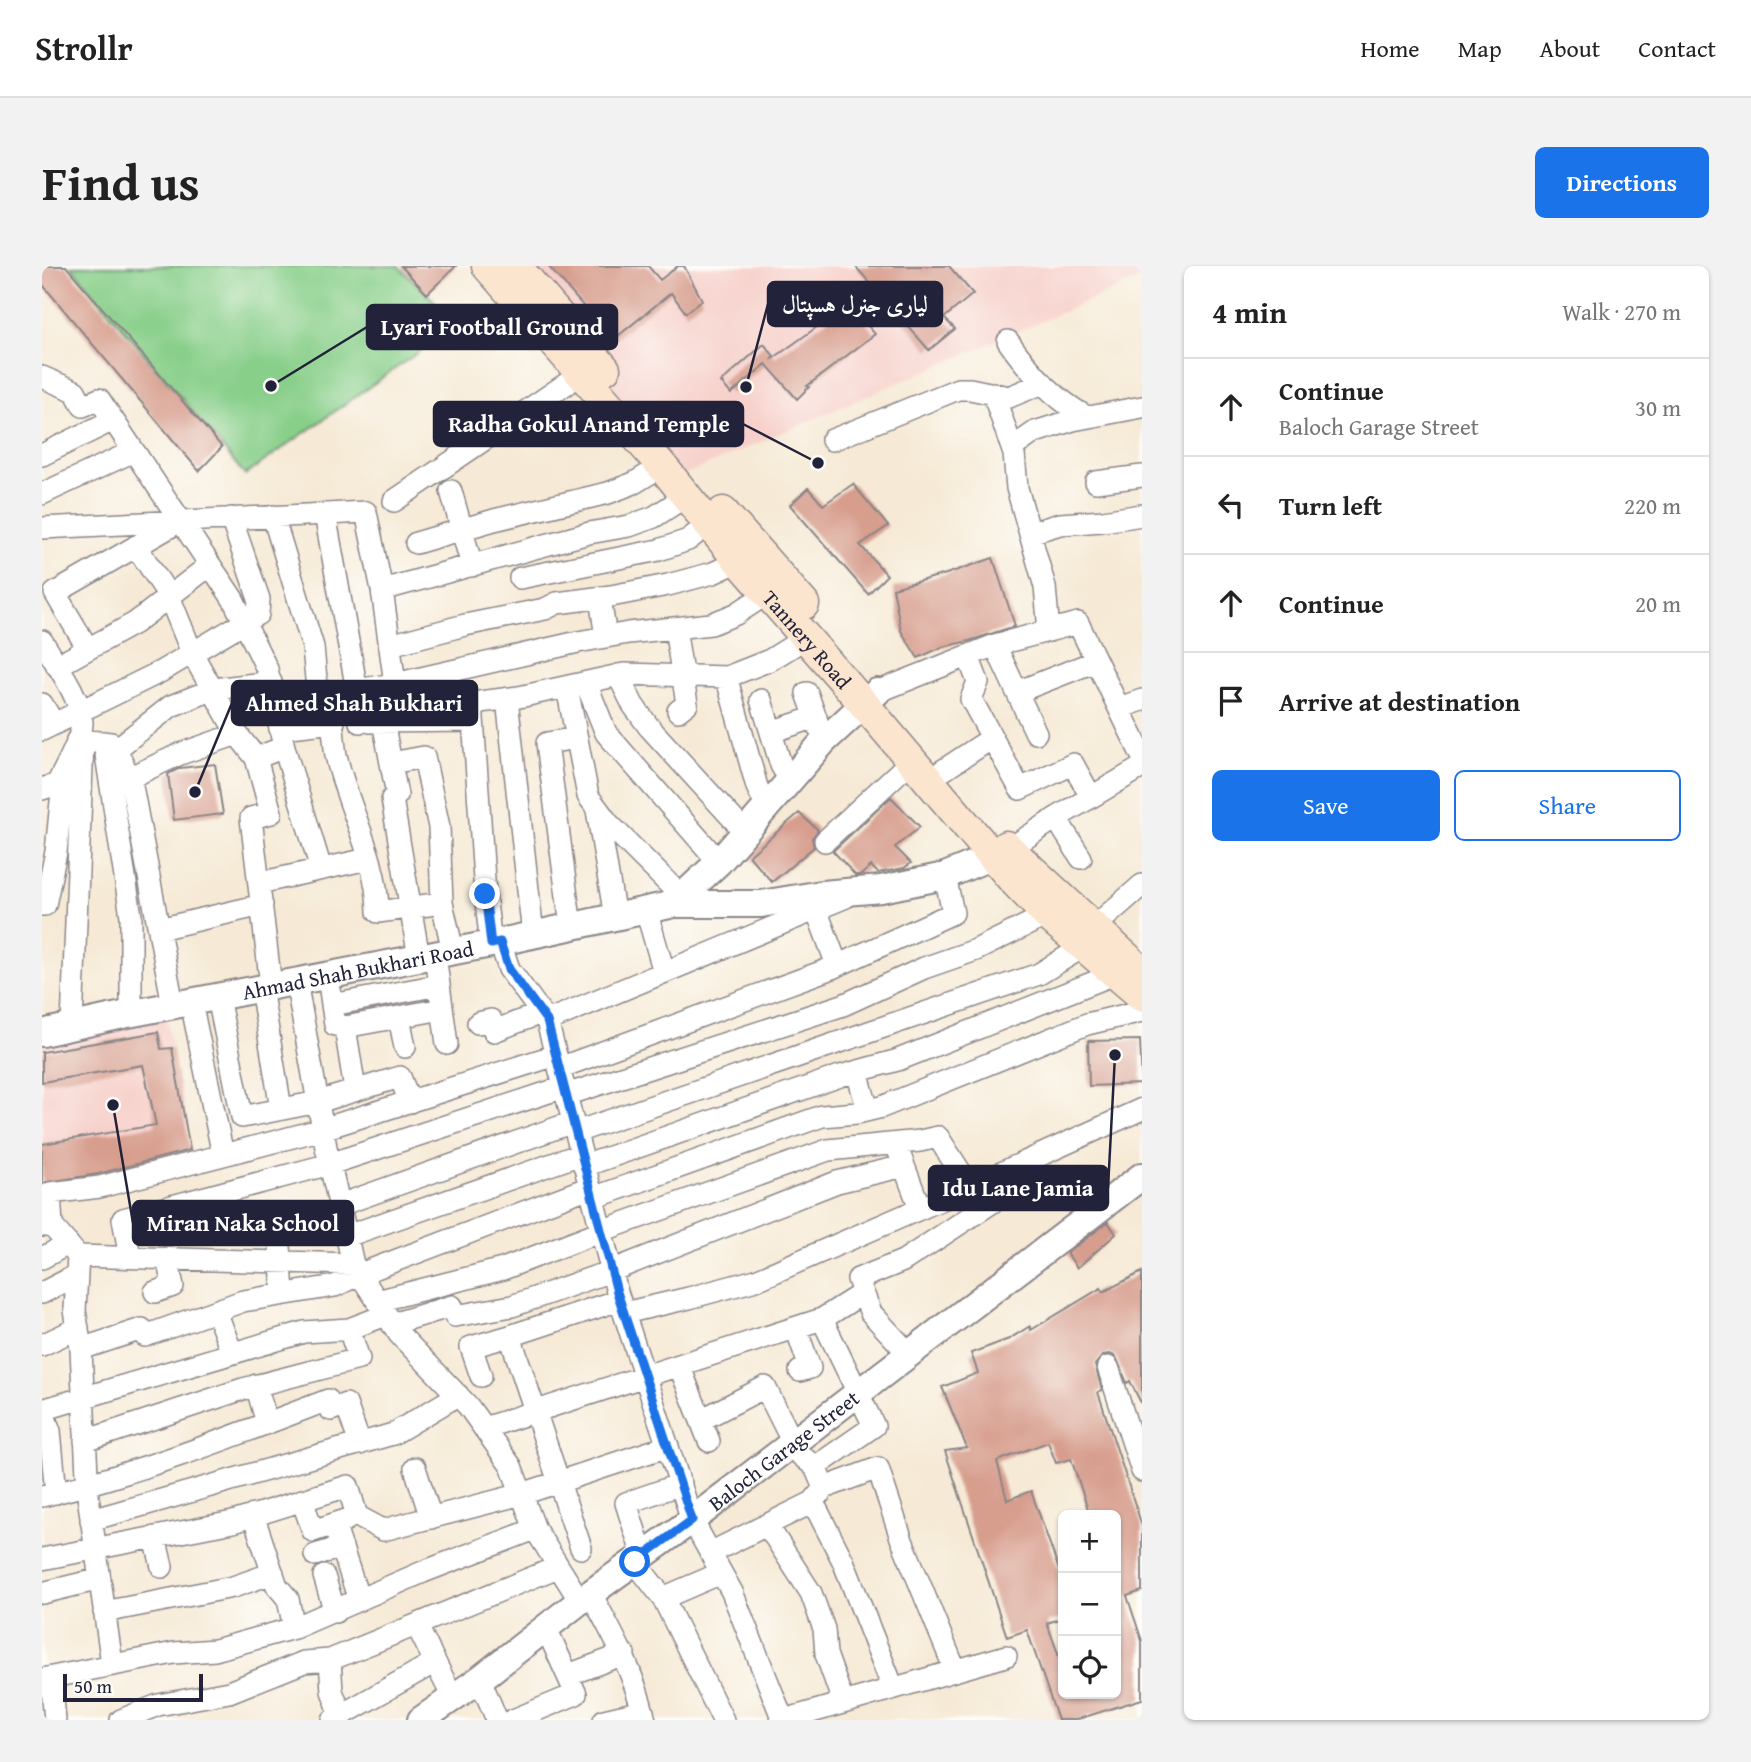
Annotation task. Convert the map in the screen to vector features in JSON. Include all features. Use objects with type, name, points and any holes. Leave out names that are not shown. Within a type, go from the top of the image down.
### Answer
[{"type":"main road","name":"Tannery Road","points":[[487,266],[590,367],[695,479],[826,628],[911,761],[1088,937],[1130,972],[1142,996]]},
{"type":"main road","name":"Tannery Road","points":[[516,266],[663,466],[739,561],[807,637],[942,771],[1047,915],[1088,937]]},
{"type":"street","points":[[1007,341],[1026,367],[1069,408],[1087,417]]},
{"type":"street","points":[[394,502],[590,367]]},
{"type":"street","points":[[43,379],[75,391],[83,406],[99,398],[233,599],[267,669],[283,737],[321,869]]},
{"type":"street","points":[[832,440],[958,389],[1009,397],[1043,383]]},
{"type":"street","points":[[993,393],[1012,448],[1017,488],[1045,587],[1049,631]]},
{"type":"street","points":[[1012,448],[1035,432],[1087,417],[1142,407]]},
{"type":"street","points":[[42,455],[113,421]]},
{"type":"street","points":[[42,494],[134,451]]},
{"type":"street","points":[[416,543],[494,520],[608,494],[663,466]]},
{"type":"street","points":[[1096,482],[1142,476]]},
{"type":"street","points":[[451,491],[472,566]]},
{"type":"street","points":[[382,590],[589,533],[629,526],[654,517],[686,496]]},
{"type":"street","points":[[42,528],[366,512],[382,590],[395,684]]},
{"type":"street","points":[[325,513],[360,722]]},
{"type":"street","points":[[1030,533],[1060,524],[1142,515]]},
{"type":"street","points":[[273,516],[313,647],[326,722],[368,859],[378,900],[378,912],[442,903]]},
{"type":"street","points":[[42,704],[48,727],[160,672],[258,614],[259,599],[231,519]]},
{"type":"street","points":[[88,649],[55,593],[180,521]]},
{"type":"street","points":[[520,578],[659,550],[688,540],[710,523]]},
{"type":"street","points":[[136,546],[169,596],[192,653],[237,734],[256,758],[271,813]]},
{"type":"street","points":[[390,645],[465,625],[545,609],[557,603],[668,585],[713,573],[739,561]]},
{"type":"street","points":[[57,667],[135,623],[210,565]]},
{"type":"street","points":[[356,690],[606,638],[711,624],[736,614],[768,593]]},
{"type":"street","points":[[600,598],[606,638]]},
{"type":"street","points":[[576,685],[577,738],[588,796],[609,824],[678,900],[719,862],[790,780],[820,729],[870,697],[995,645],[1078,623],[1142,756]]},
{"type":"street","points":[[675,628],[687,704],[678,711]]},
{"type":"street","points":[[807,637],[770,660],[727,677],[618,676],[507,699],[472,703],[485,894],[496,943],[509,969],[544,1017],[621,1306],[692,1520],[732,1592],[783,1720],[1006,1656]]},
{"type":"street","points":[[42,640],[76,700],[82,723],[95,743],[129,778],[159,929],[209,1088],[223,1155]]},
{"type":"street","points":[[995,645],[1036,733]]},
{"type":"street","points":[[968,656],[978,682],[971,699],[1020,789],[1073,764],[1091,797]]},
{"type":"street","points":[[1017,692],[1096,661]]},
{"type":"street","points":[[618,676],[633,705],[649,727],[745,832]]},
{"type":"street","points":[[42,789],[57,784],[64,769],[95,743],[171,706],[214,689],[271,682]]},
{"type":"street","points":[[728,683],[757,787],[767,807]]},
{"type":"street","points":[[576,685],[606,733],[719,862]]},
{"type":"street","points":[[807,693],[820,729]]},
{"type":"street","points":[[507,699],[533,935]]},
{"type":"street","points":[[761,700],[781,765],[790,780]]},
{"type":"street","points":[[1119,708],[1142,700]]},
{"type":"street","points":[[256,758],[283,737],[326,722],[473,721]]},
{"type":"street","points":[[383,722],[397,795],[391,799],[410,907],[436,955]]},
{"type":"street","points":[[771,732],[820,729]]},
{"type":"street","points":[[129,778],[180,754],[237,734]]},
{"type":"street","points":[[571,927],[547,743],[577,738]]},
{"type":"street","points":[[942,771],[992,738]]},
{"type":"street","points":[[95,743],[131,916],[131,1014]]},
{"type":"street","points":[[72,1026],[95,743]]},
{"type":"street","points":[[391,763],[424,757],[439,827],[442,903],[436,955],[447,1044]]},
{"type":"street","points":[[825,841],[911,761]]},
{"type":"street","points":[[1001,853],[1142,766]]},
{"type":"street","points":[[42,905],[45,905],[56,852],[64,769]]},
{"type":"street","points":[[281,1109],[276,985],[251,818],[302,806]]},
{"type":"street","points":[[597,808],[615,917]]},
{"type":"street","points":[[1056,818],[1082,858]]},
{"type":"street","name":"Ahmad Shah Bukhari Road","points":[[42,1033],[182,1003],[496,943],[646,910],[678,900],[761,904],[881,889],[945,876],[1001,853]]},
{"type":"street","points":[[259,883],[368,859]]},
{"type":"street","points":[[130,1257],[123,1219],[330,1164],[495,1110],[561,1076],[837,965],[953,913],[945,876]]},
{"type":"street","points":[[340,1205],[508,1146],[726,1081],[1039,974],[1088,937],[1142,885]]},
{"type":"street","points":[[478,1023],[491,1020],[494,1031],[544,1017],[664,972],[860,891]]},
{"type":"street","points":[[159,929],[262,905]]},
{"type":"street","points":[[816,909],[837,965]]},
{"type":"street","points":[[646,910],[664,972]]},
{"type":"street","points":[[112,1664],[87,1486],[75,1310],[75,1258],[47,1226],[50,1193],[100,1187],[323,1129],[410,1102],[561,1076],[850,1002],[924,968],[976,950],[1047,915]]},
{"type":"street","points":[[347,1236],[522,1175],[583,1160],[898,1060],[1130,972]]},
{"type":"street","points":[[328,976],[335,1025],[345,1027],[442,1009]]},
{"type":"street","points":[[276,985],[318,1102],[330,1164],[357,1269],[399,1334],[458,1395],[511,1466],[535,1529],[558,1567],[586,1597],[624,1654],[640,1694],[644,1716],[604,1720]]},
{"type":"street","points":[[332,1005],[439,985]]},
{"type":"street","points":[[218,996],[242,1117],[318,1102],[400,1077],[410,1102]]},
{"type":"street","points":[[850,1002],[860,1036]]},
{"type":"street","points":[[42,1345],[142,1329],[145,1336],[243,1301],[335,1286],[357,1269],[534,1208],[591,1193],[822,1116],[871,1109],[1087,1024],[1142,1011]]},
{"type":"street","points":[[399,1017],[404,1047]]},
{"type":"street","points":[[345,1027],[355,1090]]},
{"type":"street","points":[[857,1072],[871,1109],[904,1166],[920,1208]]},
{"type":"street","points":[[726,1081],[736,1113]]},
{"type":"street","points":[[209,1088],[235,1082]]},
{"type":"street","points":[[481,1376],[471,1347],[621,1306],[689,1298],[756,1280],[1142,1109]]},
{"type":"street","points":[[495,1110],[508,1146]]},
{"type":"street","points":[[360,1444],[346,1404],[331,1410],[328,1400],[213,1444],[87,1486],[49,1495],[50,1431],[42,1410],[304,1332],[349,1329],[601,1231],[828,1150],[890,1145],[939,1137],[970,1187]]},
{"type":"street","points":[[385,1313],[452,1306],[455,1316],[512,1306],[611,1271],[837,1182],[904,1166]]},
{"type":"street","points":[[522,1175],[534,1208]]},
{"type":"street","points":[[909,1354],[871,1313],[858,1279],[903,1261],[1005,1194],[995,1176]]},
{"type":"street","name":"Baloch Garage Street","points":[[439,1712],[586,1597],[692,1520],[1142,1176]]},
{"type":"street","points":[[214,1195],[218,1217],[278,1214],[283,1294]]},
{"type":"street","points":[[42,1258],[130,1257],[282,1262],[357,1269]]},
{"type":"street","points":[[42,1293],[75,1258]]},
{"type":"street","points":[[155,1292],[173,1286],[167,1258]]},
{"type":"street","points":[[484,1428],[822,1319],[863,1293]]},
{"type":"street","points":[[216,1311],[232,1353]]},
{"type":"street","points":[[815,1466],[874,1426],[822,1319]]},
{"type":"street","points":[[796,1328],[810,1368],[800,1371]]},
{"type":"street","points":[[85,1441],[262,1384],[359,1359],[349,1329]]},
{"type":"street","points":[[510,1336],[581,1548]]},
{"type":"street","points":[[256,1346],[267,1423]]},
{"type":"street","points":[[679,1365],[709,1441]]},
{"type":"street","points":[[1108,1367],[1142,1471]]},
{"type":"street","points":[[701,1420],[765,1387],[798,1453],[815,1466],[818,1495],[893,1688]]},
{"type":"street","points":[[91,1520],[393,1434],[458,1395]]},
{"type":"street","points":[[42,1559],[233,1522],[348,1486],[357,1516],[383,1530],[522,1494],[668,1446]]},
{"type":"street","points":[[329,1453],[340,1488]]},
{"type":"street","points":[[415,1468],[431,1518]]},
{"type":"street","points":[[710,1553],[818,1495],[878,1468],[901,1538],[955,1670]]},
{"type":"street","points":[[681,1485],[626,1503],[639,1559],[663,1598],[723,1720]]},
{"type":"street","points":[[302,1500],[313,1531],[357,1516]]},
{"type":"street","points":[[253,1515],[277,1586],[286,1595],[294,1628]]},
{"type":"street","points":[[334,1524],[359,1600]]},
{"type":"street","points":[[766,1525],[811,1593],[824,1629],[826,1654],[844,1702]]},
{"type":"street","points":[[55,1720],[50,1678],[174,1653],[215,1650],[294,1628],[423,1572],[535,1529]]},
{"type":"street","points":[[155,1537],[162,1567]]},
{"type":"street","points":[[315,1555],[342,1547]]},
{"type":"street","points":[[121,1720],[158,1704],[229,1692],[304,1662],[330,1660],[558,1567]]},
{"type":"street","points":[[104,1612],[233,1587],[272,1573]]},
{"type":"street","points":[[663,1598],[721,1573]]},
{"type":"street","points":[[324,1576],[335,1612]]},
{"type":"street","points":[[42,1593],[100,1579]]},
{"type":"street","points":[[417,1626],[435,1662],[439,1712]]},
{"type":"street","points":[[513,1720],[576,1694],[546,1628]]},
{"type":"street","points":[[568,1675],[624,1654]]},
{"type":"street","points":[[330,1660],[332,1691],[338,1718],[435,1662]]},
{"type":"street","points":[[480,1679],[498,1720]]},
{"type":"shaded area","points":[[504,266],[1142,266],[1142,278],[679,477]]},
{"type":"shaded area","points":[[164,1007],[194,1162],[42,1194],[42,1033]]},
{"type":"green space","points":[[71,266],[398,266],[458,324],[245,475]]},
{"type":"building","points":[[42,266],[66,266],[222,447],[199,471],[42,284]]},
{"type":"building","points":[[401,266],[456,266],[427,294]]},
{"type":"building","points":[[548,266],[648,266],[660,280],[678,266],[684,266],[702,300],[686,313],[671,293],[613,340]]},
{"type":"building","points":[[855,266],[949,266],[973,294],[944,318],[955,329],[929,350]]},
{"type":"building","points":[[849,304],[875,334],[807,386],[809,387],[797,399],[766,364],[731,394],[721,382],[764,344],[774,356],[771,360]]},
{"type":"building","points":[[853,484],[888,526],[860,545],[887,575],[868,594],[790,505],[808,488],[823,505]]},
{"type":"building","points":[[993,558],[1015,626],[942,647],[918,658],[901,631],[893,588]]},
{"type":"building","points":[[215,764],[223,814],[174,820],[168,774],[180,768]]},
{"type":"building","points":[[891,797],[920,827],[895,847],[911,863],[904,868],[878,873],[871,866],[861,875],[855,875],[833,851]]},
{"type":"building","points":[[799,813],[818,830],[812,838],[814,847],[772,882],[749,856]]},
{"type":"building","points":[[158,1032],[161,1049],[172,1048],[190,1150],[98,1174],[42,1183],[42,1144],[156,1125],[143,1065],[42,1082],[42,1052]]},
{"type":"building","points":[[1140,1040],[1142,1084],[1089,1086],[1088,1041]]},
{"type":"building","points":[[1108,1222],[1116,1234],[1077,1268],[1067,1253]]},
{"type":"building","points":[[1142,1272],[1142,1405],[1130,1381],[1127,1383],[1116,1357],[1103,1355],[1095,1365],[1102,1390],[1098,1392],[1142,1526],[1142,1591],[1127,1596],[1142,1641],[1142,1699],[1075,1720],[1058,1720],[1027,1630],[1007,1637],[945,1451],[967,1448],[942,1387],[978,1373],[971,1353],[1009,1339],[1030,1326],[1031,1330],[1101,1288],[1103,1292]]},
{"type":"place","name":"Lyari Football Ground","points":[[271,386]]},
{"type":"place","name":"لیاری جنرل ہسپتال","points":[[746,387]]},
{"type":"place","name":"Radha Gokul Anand Temple","points":[[818,463]]},
{"type":"place","name":"Ahmed Shah Bukhari","points":[[195,792]]},
{"type":"place","name":"Idu Lane Jamia","points":[[1115,1055]]},
{"type":"place","name":"Miran Naka School","points":[[113,1105]]},
{"type":"route","points":[[485,894],[491,944],[500,942],[509,969],[547,1021],[617,1292],[692,1520],[635,1562]]}]
